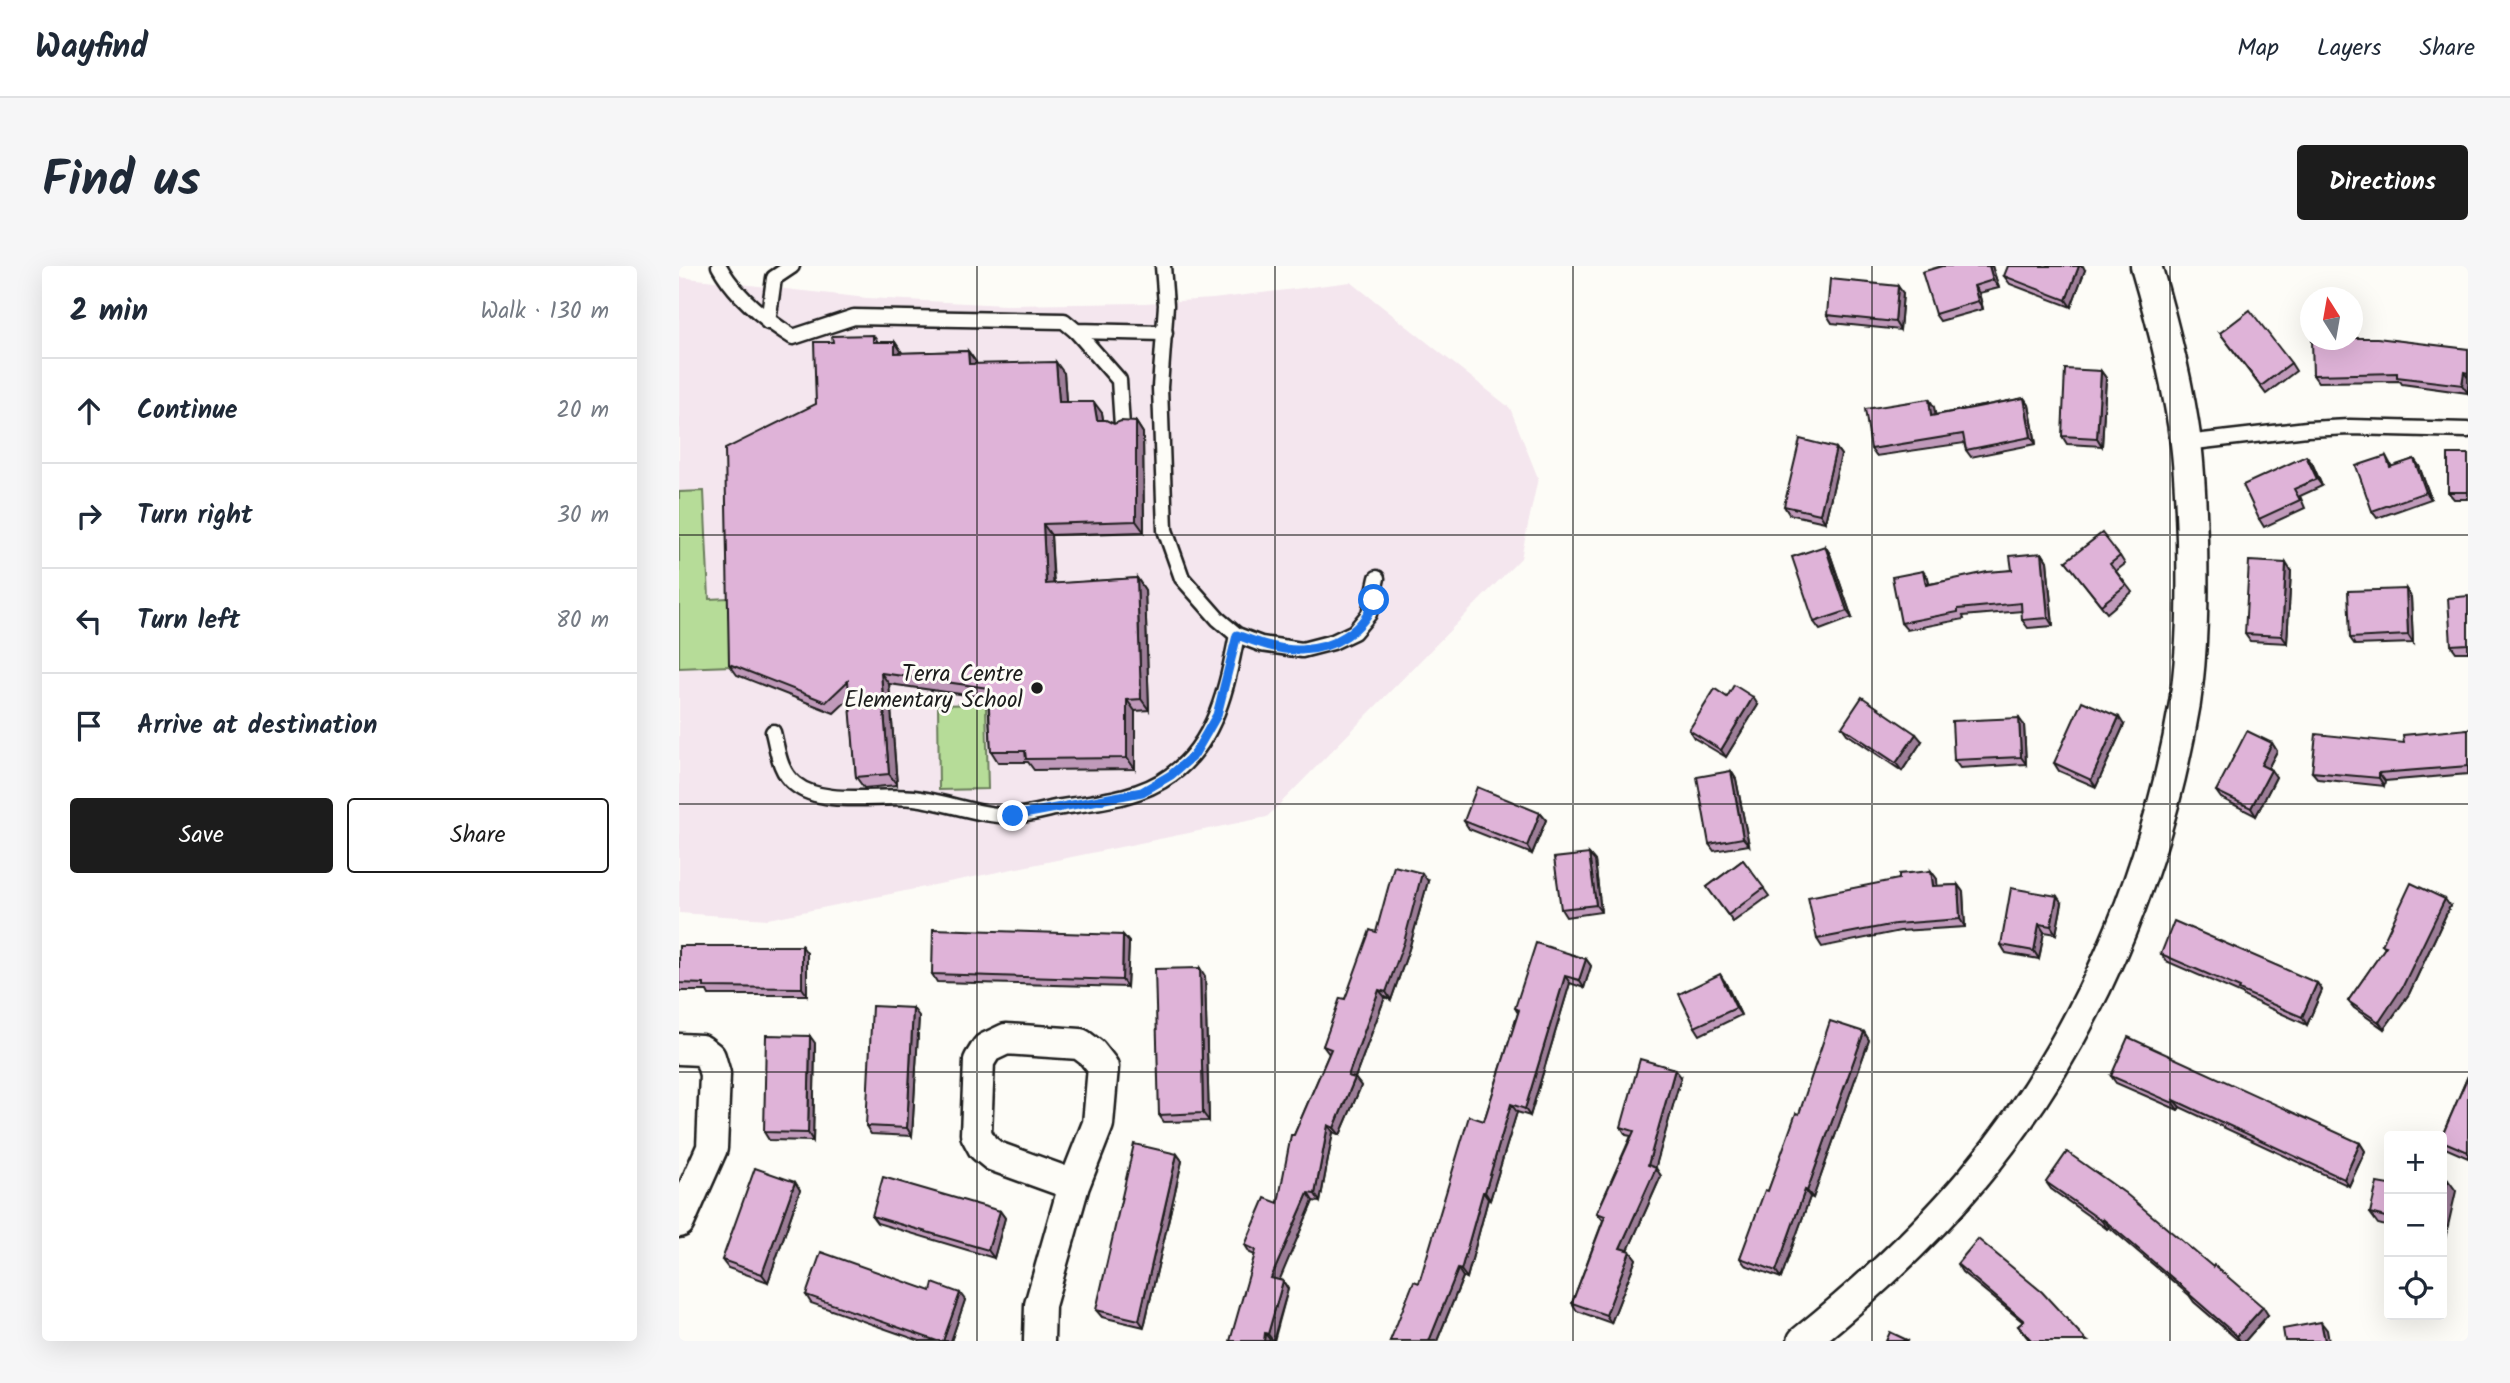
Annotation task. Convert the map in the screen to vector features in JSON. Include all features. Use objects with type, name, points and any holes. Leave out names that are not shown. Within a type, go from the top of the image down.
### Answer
[{"type":"street","points":[[1803,1341],[1890,1268],[1974,1177],[2030,1102],[2067,1042],[2106,964],[2133,901],[2148,856],[2166,793],[2185,701],[2193,592],[2186,443],[2163,322],[2146,266]]},
{"type":"street","points":[[1039,1341],[1040,1305],[1074,1185],[1098,1124],[1103,1067],[1092,1053],[1080,1044],[1006,1039],[987,1048],[979,1061],[975,1134],[983,1147],[994,1156],[1074,1185]]},
{"type":"street","points":[[679,1049],[701,1051],[710,1057],[715,1074],[712,1148],[682,1207]]},
{"type":"lane","points":[[719,266],[745,301],[768,322],[793,337],[853,317],[1065,321],[1119,380],[1122,426]]},
{"type":"lane","points":[[768,322],[774,278],[792,266]]},
{"type":"lane","points":[[1163,266],[1166,305],[1160,387],[1165,530],[1182,578],[1218,619],[1237,635],[1261,644],[1301,650],[1333,642],[1353,632],[1369,614],[1377,578]]},
{"type":"lane","points":[[1076,331],[1165,333]]},
{"type":"lane","points":[[2186,443],[2307,429],[2350,427],[2468,430]]},
{"type":"lane","points":[[773,732],[783,771],[796,785],[813,794],[915,798],[1013,816],[1142,792],[1171,775],[1194,755],[1217,715],[1237,635]]},
{"type":"shaded area","name":"Terra Centre Elementary School","points":[[679,277],[867,298],[1005,305],[1213,299],[1351,282],[1510,408],[1538,478],[1521,558],[1267,817],[768,919],[679,913]]},
{"type":"green space","points":[[704,491],[709,599],[728,598],[731,666],[679,668],[679,492]]},
{"type":"green space","points":[[986,704],[988,789],[939,790],[938,705]]},
{"type":"building","points":[[1942,266],[1989,266],[1993,280],[1974,286],[1978,301],[1935,314],[1922,272]]},
{"type":"building","points":[[2008,266],[2079,266],[2066,300],[2004,276]]},
{"type":"building","points":[[1830,279],[1898,286],[1895,322],[1827,315]]},
{"type":"building","points":[[2250,310],[2291,363],[2261,386],[2220,333]]},
{"type":"building","points":[[873,335],[873,342],[895,342],[895,353],[968,351],[969,364],[1056,362],[1059,402],[1094,402],[1097,420],[1114,424],[1121,421],[1136,422],[1136,521],[1043,524],[1046,584],[1137,578],[1141,699],[1127,700],[1127,758],[1026,759],[1025,751],[991,751],[988,688],[881,673],[889,774],[856,777],[848,681],[826,702],[729,664],[725,449],[816,404],[814,342],[833,342],[832,336]]},
{"type":"building","points":[[2363,338],[2468,349],[2468,373],[2464,372],[2462,385],[2397,377],[2397,373],[2313,375],[2312,350],[2363,350]]},
{"type":"building","points":[[2065,369],[2101,371],[2097,438],[2062,436]]},
{"type":"building","points":[[2024,398],[2031,437],[1966,450],[1963,434],[1871,449],[1865,409],[1929,399],[1931,416]]},
{"type":"building","points":[[1800,439],[1836,448],[1820,514],[1784,506]]},
{"type":"building","points":[[2448,454],[2468,454],[2468,492],[2448,492]]},
{"type":"building","points":[[2306,456],[2317,479],[2294,489],[2300,500],[2259,519],[2243,485]]},
{"type":"building","points":[[2386,456],[2390,467],[2414,459],[2426,492],[2372,511],[2356,466]]},
{"type":"building","points":[[2102,533],[2120,556],[2110,564],[2126,585],[2101,605],[2066,561]]},
{"type":"building","points":[[1825,546],[1847,611],[1814,622],[1792,557]]},
{"type":"building","points":[[2042,553],[2048,618],[2022,620],[2021,603],[1958,609],[1958,612],[1901,623],[1892,577],[1923,571],[1926,585],[1987,572],[2012,570],[2010,556]]},
{"type":"building","points":[[2249,561],[2286,563],[2282,636],[2245,634]]},
{"type":"building","points":[[2406,589],[2408,635],[2350,638],[2348,591]]},
{"type":"building","points":[[2468,596],[2468,644],[2451,645],[2448,598]]},
{"type":"building","points":[[1734,685],[1753,697],[1721,750],[1689,730],[1715,689],[1727,697]]},
{"type":"building","points":[[1862,697],[1916,734],[1896,763],[1842,727]]},
{"type":"building","points":[[2082,701],[2119,717],[2091,780],[2054,763]]},
{"type":"building","points":[[2019,718],[2021,757],[1954,760],[1952,721]]},
{"type":"building","points":[[2468,729],[2468,766],[2379,773],[2379,778],[2312,772],[2316,734],[2404,743],[2403,735]]},
{"type":"building","points":[[2247,731],[2272,743],[2261,765],[2271,770],[2251,808],[2216,791]]},
{"type":"building","points":[[1731,771],[1743,838],[1709,844],[1697,777]]},
{"type":"building","points":[[1477,787],[1540,813],[1527,846],[1464,821]]},
{"type":"building","points":[[1589,854],[1596,905],[1561,909],[1554,858]]},
{"type":"building","points":[[1743,860],[1764,888],[1728,915],[1707,887]]},
{"type":"building","points":[[1394,866],[1422,873],[1404,942],[1386,992],[1379,990],[1348,1076],[1355,1078],[1334,1128],[1328,1125],[1315,1194],[1308,1193],[1271,1278],[1283,1281],[1268,1334],[1265,1333],[1264,1341],[1230,1341],[1256,1250],[1245,1245],[1265,1198],[1278,1203],[1291,1135],[1294,1135],[1331,1049],[1323,1046],[1340,998],[1345,999],[1370,930],[1376,932]]},
{"type":"building","points":[[1931,871],[1933,886],[1958,885],[1960,919],[1895,924],[1817,939],[1808,897],[1899,879],[1899,874]]},
{"type":"building","points":[[2411,883],[2445,899],[2403,986],[2379,1022],[2348,1001],[2386,946],[2382,945]]},
{"type":"building","points":[[2011,888],[2057,896],[2051,926],[2039,924],[2034,951],[2001,945]]},
{"type":"building","points":[[2174,921],[2317,983],[2302,1017],[2161,954]]},
{"type":"building","points":[[933,929],[1123,935],[1122,980],[932,974]]},
{"type":"building","points":[[1536,943],[1586,959],[1579,980],[1565,976],[1525,1109],[1511,1104],[1461,1270],[1458,1269],[1429,1341],[1390,1341],[1414,1281],[1419,1283],[1469,1116],[1484,1121],[1519,1010],[1515,1008]]},
{"type":"building","points":[[679,946],[802,946],[802,988],[704,987],[704,984],[679,983]]},
{"type":"building","points":[[1200,968],[1203,1113],[1159,1115],[1155,969]]},
{"type":"building","points":[[1720,974],[1736,1008],[1695,1027],[1679,994]]},
{"type":"building","points":[[872,1006],[913,1008],[907,1128],[866,1126]]},
{"type":"building","points":[[1830,1021],[1864,1032],[1776,1271],[1740,1258],[1796,1113],[1799,1114]]},
{"type":"building","points":[[766,1035],[810,1036],[808,1133],[764,1132]]},
{"type":"building","points":[[2128,1037],[2360,1143],[2344,1179],[2174,1100],[2173,1103],[2111,1076]]},
{"type":"building","points":[[1640,1059],[1675,1069],[1648,1165],[1656,1168],[1620,1248],[1630,1251],[1606,1315],[1572,1303],[1605,1216],[1597,1213],[1634,1131],[1621,1127]]},
{"type":"building","points":[[2468,1076],[2468,1152],[2447,1143],[2447,1131],[2444,1131]]},
{"type":"building","points":[[1134,1144],[1177,1154],[1139,1320],[1096,1310]]},
{"type":"building","points":[[2067,1152],[2125,1193],[2263,1307],[2237,1336],[2103,1219],[2102,1221],[2046,1182]]},
{"type":"building","points":[[755,1168],[795,1182],[762,1274],[722,1260]]},
{"type":"building","points":[[883,1177],[1000,1211],[988,1250],[872,1216]]},
{"type":"building","points":[[2377,1183],[2384,1184],[2384,1217],[2370,1213]]},
{"type":"building","points":[[1978,1239],[2042,1292],[2087,1341],[2032,1341],[2018,1326],[2024,1321],[1957,1264]]},
{"type":"building","points":[[821,1252],[931,1291],[933,1283],[960,1293],[943,1341],[806,1295]]},
{"type":"building","points":[[2321,1322],[2325,1341],[2285,1341],[2283,1329]]},
{"type":"building","points":[[1890,1332],[1909,1341],[1886,1341]]},
{"type":"place","name":"Terra Centre Elementary School","points":[[1037,688]]},
{"type":"route","points":[[1013,816],[1142,792],[1171,775],[1194,755],[1217,715],[1237,635],[1261,644],[1301,650],[1333,642],[1353,632],[1369,614],[1374,600]]}]
